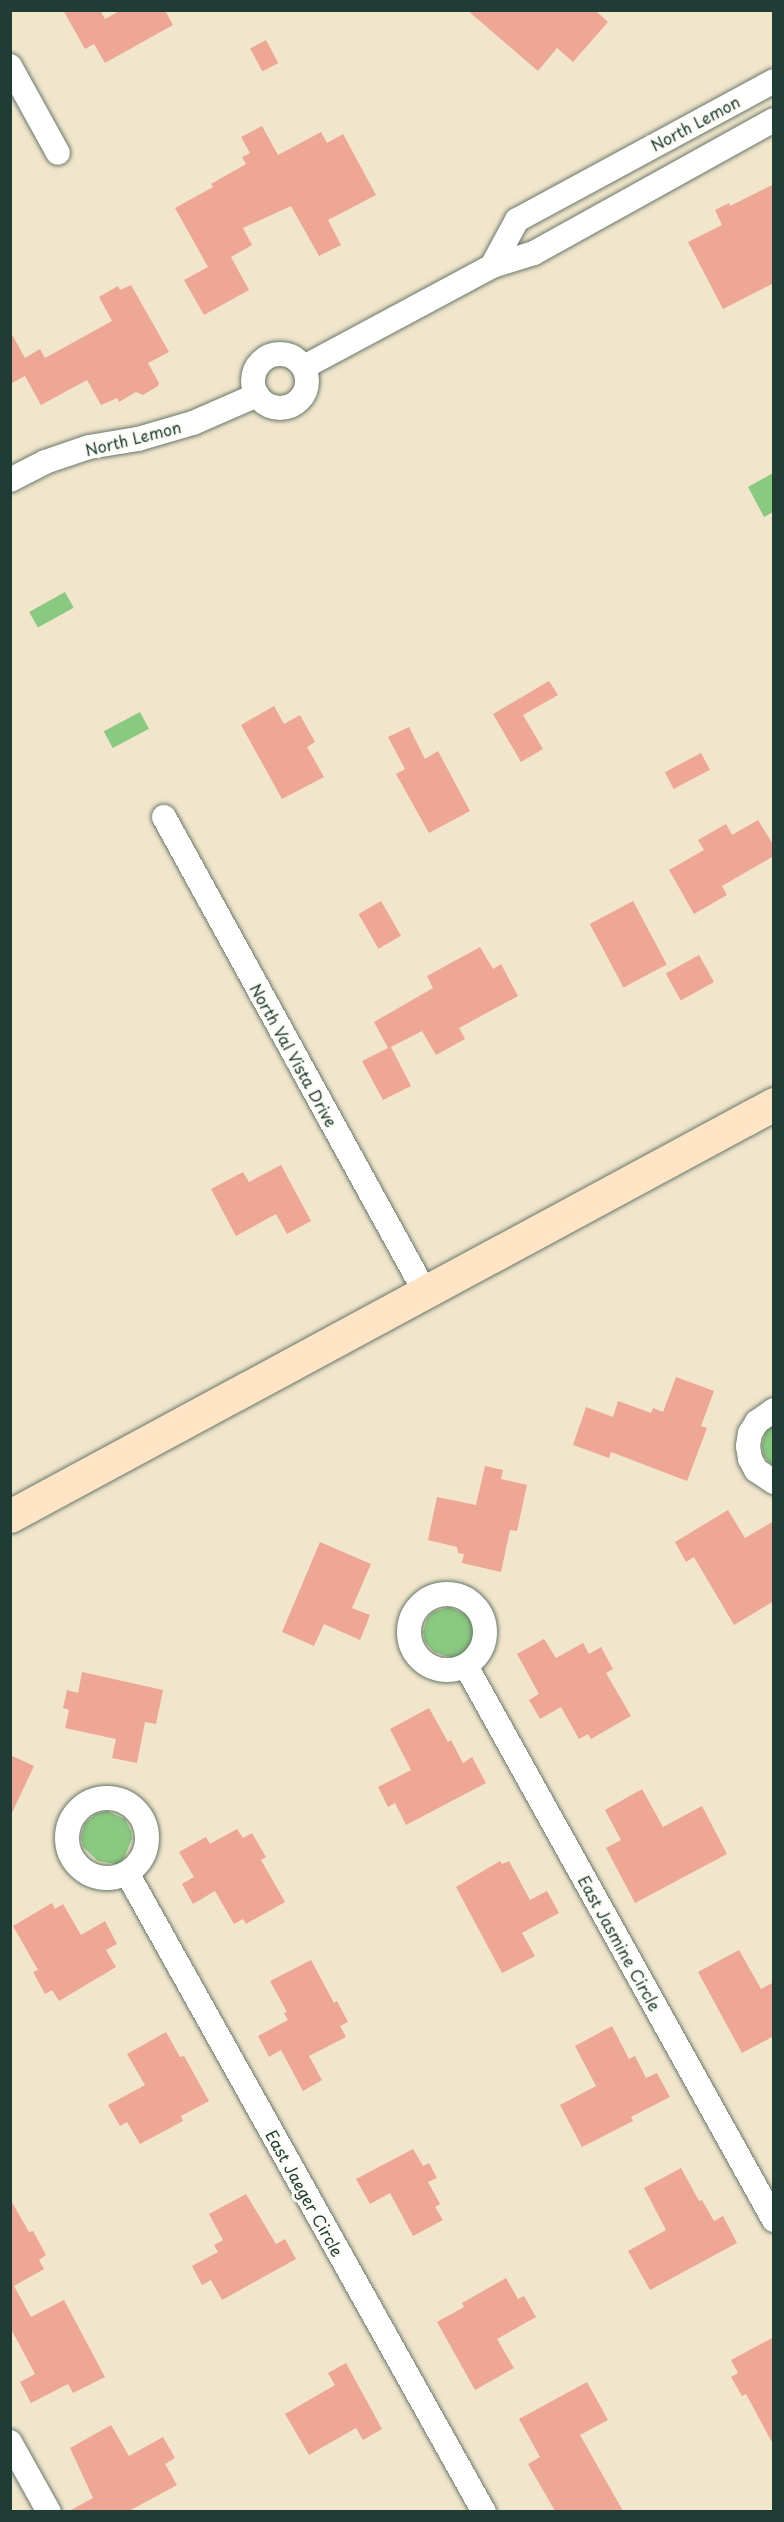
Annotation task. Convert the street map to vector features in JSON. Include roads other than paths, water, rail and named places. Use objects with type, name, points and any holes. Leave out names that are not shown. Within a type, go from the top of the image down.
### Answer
[{"type":"main road","points":[[10,1516],[774,1104]]},
{"type":"street","points":[[10,66],[58,153]]},
{"type":"street","name":"North Lemon","points":[[492,266],[517,220],[774,81]]},
{"type":"street","name":"North Lemon","points":[[304,368],[492,266],[534,253],[633,196],[774,120]]},
{"type":"street","points":[[617,165],[633,196]]},
{"type":"street","points":[[289,355],[304,368],[307,387],[296,404],[275,408],[265,404],[257,395],[254,375],[259,364],[268,356],[289,355]]},
{"type":"street","name":"North Lemon","points":[[10,480],[45,462],[89,447],[138,439],[193,423],[257,395]]},
{"type":"street","name":"North Val Vista Drive","points":[[164,817],[425,1292]]},
{"type":"street","points":[[774,1410],[757,1422],[750,1433],[748,1446],[750,1459],[756,1470],[774,1482]]},
{"type":"street","name":"East Jasmine Circle","points":[[466,1666],[774,2220]]},
{"type":"street","name":"East Jaeger Circle","points":[[127,1873],[484,2511]]},
{"type":"street","points":[[10,2442],[49,2511]]}]
